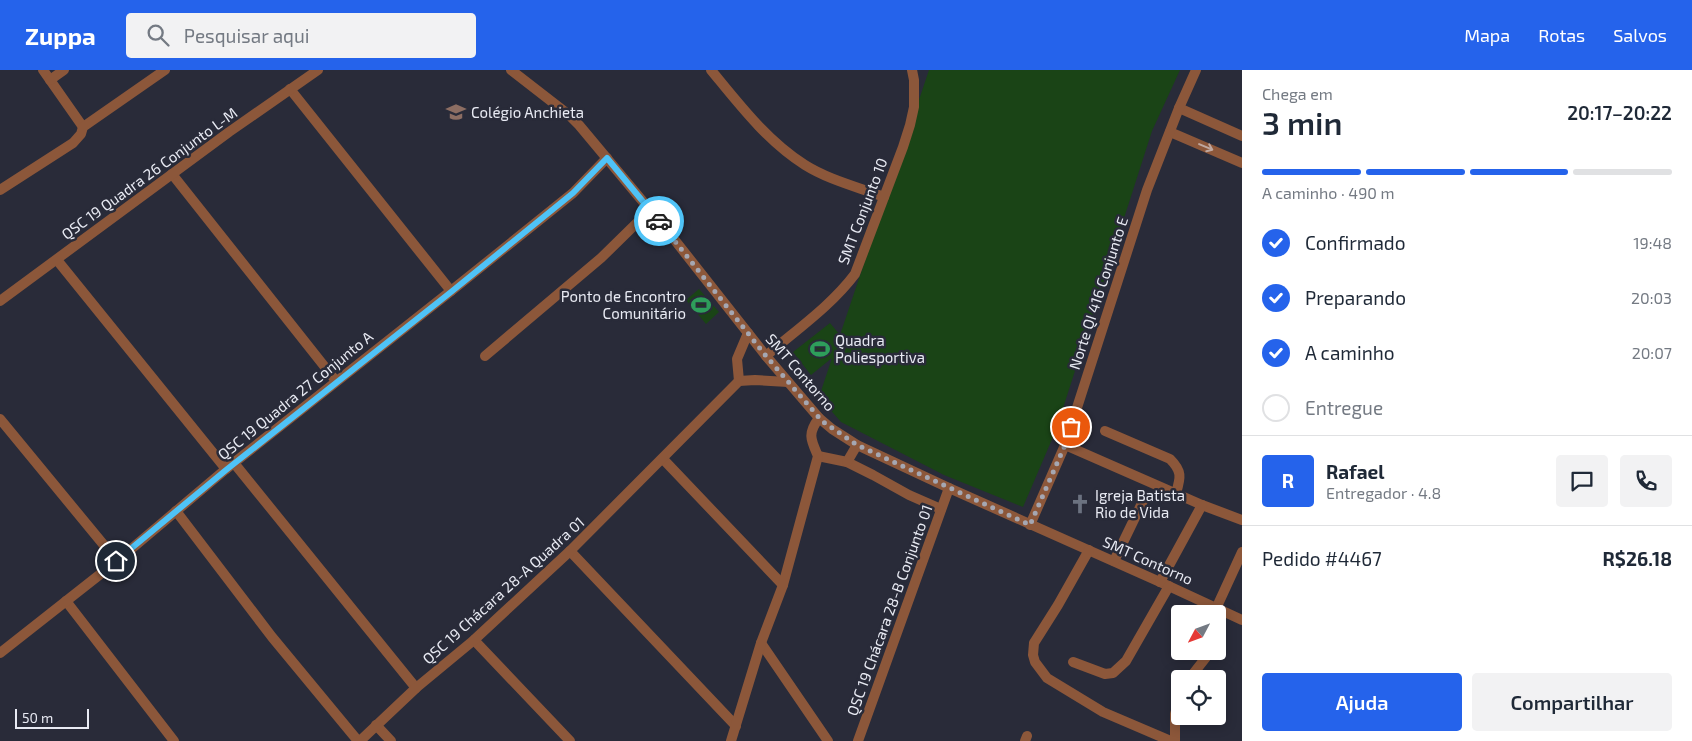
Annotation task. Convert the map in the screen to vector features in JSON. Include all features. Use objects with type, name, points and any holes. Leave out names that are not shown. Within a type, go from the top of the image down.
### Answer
[{"type":"street","points":[[43,70],[83,126]]},
{"type":"street","points":[[50,80],[64,70]]},
{"type":"street","points":[[0,190],[73,143],[81,134],[83,126],[165,70]]},
{"type":"street","name":"QSC 19 Quadra 26 Conjunto L-M","points":[[0,301],[111,218],[318,70]]},
{"type":"street","name":"SMT Contorno","points":[[510,70],[569,115],[650,210],[766,356],[819,418],[857,445],[1030,525],[1165,584],[1204,605]]},
{"type":"street","points":[[711,70],[752,120],[790,154],[807,166],[832,178],[884,197]]},
{"type":"street","name":"SMT Conjunto 10","points":[[766,356],[822,308],[855,274],[903,147],[914,107],[912,70]]},
{"type":"street","name":"Norte QI 416 Conjunto E","points":[[1030,525],[1065,445],[1147,190],[1196,70]]},
{"type":"street","points":[[290,89],[451,292]]},
{"type":"street","points":[[1179,108],[1242,136]]},
{"type":"street","points":[[1170,132],[1242,162]]},
{"type":"street","name":"QSC 19 Quadra 27 Conjunto A","points":[[1,651],[116,561],[230,466],[573,193],[607,158]]},
{"type":"street","points":[[172,174],[336,381]]},
{"type":"street","points":[[485,356],[601,258],[650,210]]},
{"type":"street","points":[[57,260],[416,688]]},
{"type":"street","points":[[748,333],[737,359],[740,381],[788,382]]},
{"type":"street","name":"QSC 19 Chácara 28-A Quadra 01","points":[[359,741],[416,688],[474,640],[570,551],[740,381]]},
{"type":"street","points":[[0,418],[116,561]]},
{"type":"street","points":[[731,741],[761,643],[783,585],[818,456],[810,438],[812,427],[819,418]]},
{"type":"street","points":[[1105,431],[1170,459],[1176,465],[1180,476],[1176,493]]},
{"type":"street","points":[[847,462],[857,445]]},
{"type":"street","points":[[1065,445],[1202,505],[1242,520]]},
{"type":"street","points":[[818,456],[847,462],[873,474],[909,495],[941,509]]},
{"type":"street","points":[[664,459],[783,585]]},
{"type":"street","name":"QSC 19 Chácara 28-B Conjunto 01","points":[[858,741],[949,488]]},
{"type":"street","points":[[1114,561],[1142,501]]},
{"type":"street","points":[[1073,662],[1105,674],[1113,673],[1126,662],[1202,505]]},
{"type":"street","points":[[176,511],[272,637],[359,741]]},
{"type":"street","points":[[1089,550],[1034,643],[1033,655],[1035,662],[1041,672],[1048,678],[1103,712],[1173,741],[1174,725]]},
{"type":"street","points":[[570,551],[736,726]]},
{"type":"street","points":[[1218,605],[1242,552]]},
{"type":"street","points":[[66,601],[174,741]]},
{"type":"street","name":"SMT Contorno","points":[[1226,614],[1241,618]]},
{"type":"street","points":[[474,640],[570,741]]},
{"type":"street","points":[[761,643],[828,741]]},
{"type":"street","points":[[1196,670],[1204,660]]},
{"type":"street","points":[[376,725],[390,741]]},
{"type":"green space","points":[[929,70],[1180,70],[1152,131],[1056,430],[1023,507],[944,475],[841,422],[819,397],[832,358],[811,375],[793,352],[830,323],[840,335]]},
{"type":"green space","name":"Ponto de Encontro Comunitário","points":[[699,289],[719,312],[706,324],[686,300]]},
{"type":"way so far","points":[[659,221],[766,356],[819,418],[857,445],[1030,525],[1071,427]]},
{"type":"place","name":"Colégio Anchieta","points":[[456,112]]},
{"type":"place","name":"Ponto de Encontro Comunitário","points":[[701,305]]},
{"type":"place","name":"Quadra Poliesportiva","points":[[820,349]]},
{"type":"place","name":"Igreja Batista Rio de Vida","points":[[1080,504]]},
{"type":"route","points":[[116,561],[249,451],[573,193],[607,158],[659,221]]}]
